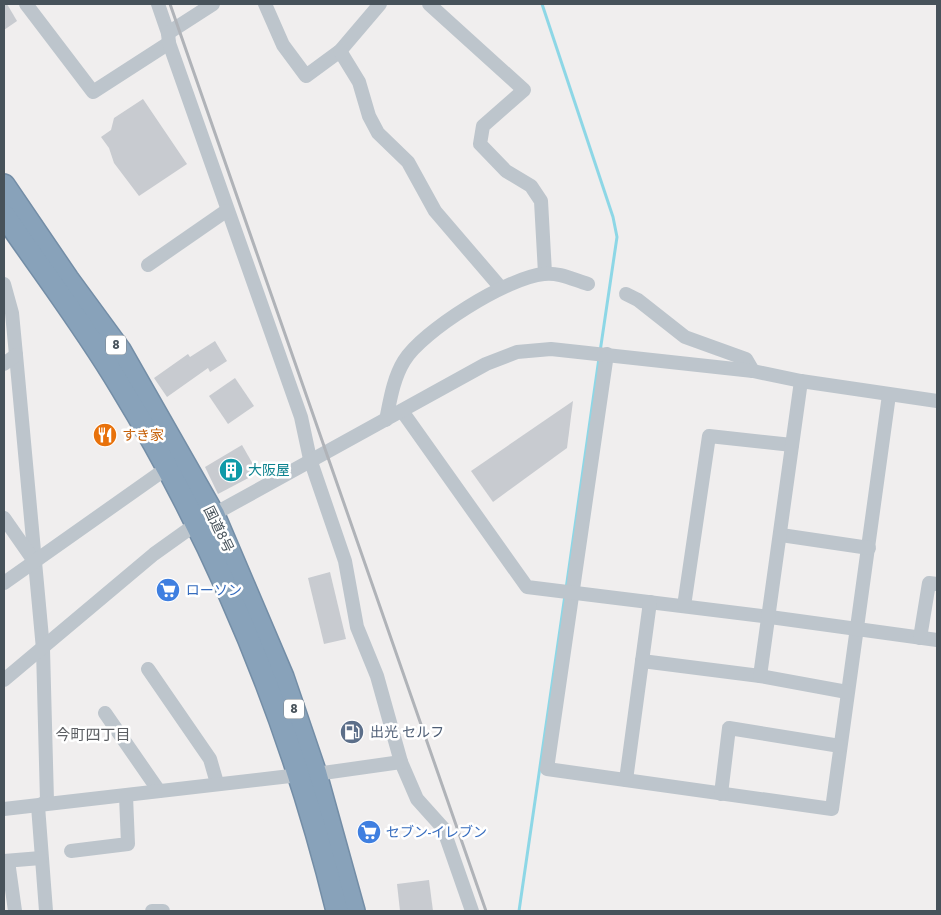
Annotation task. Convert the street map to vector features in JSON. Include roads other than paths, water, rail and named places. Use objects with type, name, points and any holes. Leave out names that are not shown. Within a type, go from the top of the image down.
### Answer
[{"type":"highway","name":"国道8号","points":[[4,185],[68,279],[120,350],[174,442],[205,519],[210,551],[270,694],[308,775],[354,911]]},
{"type":"highway","name":"国道8号","points":[[4,216],[120,385],[167,468],[205,519]]},
{"type":"highway","name":"国道8号","points":[[308,775],[323,853],[337,911]]},
{"type":"street","points":[[26,4],[93,92],[213,4]]},
{"type":"street","points":[[158,4],[301,417],[310,460],[345,561],[356,626],[377,676],[401,762],[417,799],[443,828],[472,911]]},
{"type":"street","points":[[265,4],[283,45],[306,76],[340,51],[380,4]]},
{"type":"street","points":[[429,4],[524,90],[483,126],[480,144],[506,171],[531,186],[541,201],[545,273]]},
{"type":"street","points":[[340,51],[359,82],[369,116],[378,133],[408,162],[436,211],[501,288]]},
{"type":"street","points":[[148,265],[226,211]]},
{"type":"street","points":[[386,420],[394,384],[404,361],[433,330],[501,288],[545,273],[563,276],[588,284]]},
{"type":"street","points":[[5,290],[16,355],[43,649],[47,801],[38,806]]},
{"type":"street","points":[[626,294],[638,300],[685,337],[746,359],[753,371]]},
{"type":"street","points":[[4,680],[154,554],[205,519],[486,364],[517,352],[551,349],[753,371],[801,381],[937,401]]},
{"type":"street","points":[[607,354],[548,769],[832,809],[889,395]]},
{"type":"street","points":[[4,364],[16,355]]},
{"type":"street","points":[[760,676],[770,616],[801,381]]},
{"type":"street","points":[[402,411],[528,587],[770,616],[937,640]]},
{"type":"street","points":[[684,606],[709,436],[792,445]]},
{"type":"street","points":[[4,583],[167,468]]},
{"type":"street","points":[[4,518],[34,562]]},
{"type":"street","points":[[781,535],[869,548]]},
{"type":"street","points":[[920,638],[929,583],[937,584]]},
{"type":"street","points":[[626,780],[650,602]]},
{"type":"street","points":[[642,661],[760,676],[847,692]]},
{"type":"street","points":[[148,669],[210,759],[217,783]]},
{"type":"street","points":[[105,713],[159,791]]},
{"type":"street","points":[[721,794],[729,728],[840,746]]},
{"type":"street","points":[[4,809],[126,796],[217,783],[308,775],[401,762]]},
{"type":"street","points":[[71,851],[128,844],[126,796]]},
{"type":"street","points":[[38,806],[46,911]]},
{"type":"street","points":[[14,911],[6,861],[41,858]]},
{"type":"street","points":[[152,911],[163,911]]},
{"type":"waterway","points":[[542,4],[613,217],[617,237],[600,352]]},
{"type":"waterway","points":[[566,589],[599,358]]},
{"type":"waterway","points":[[519,911],[565,595]]},
{"type":"railway","points":[[170,4],[486,911]]},
{"type":"place","name":"すき家","points":[[105,435]]},
{"type":"place","name":"大阪屋","points":[[231,470]]},
{"type":"place","name":"ローソン","points":[[168,590]]},
{"type":"place","name":"出光 セルフ","points":[[352,732]]},
{"type":"place","name":"セブン-イレブン","points":[[369,832]]},
{"type":"district","name":"今町四丁目","points":[[93,735]]}]
